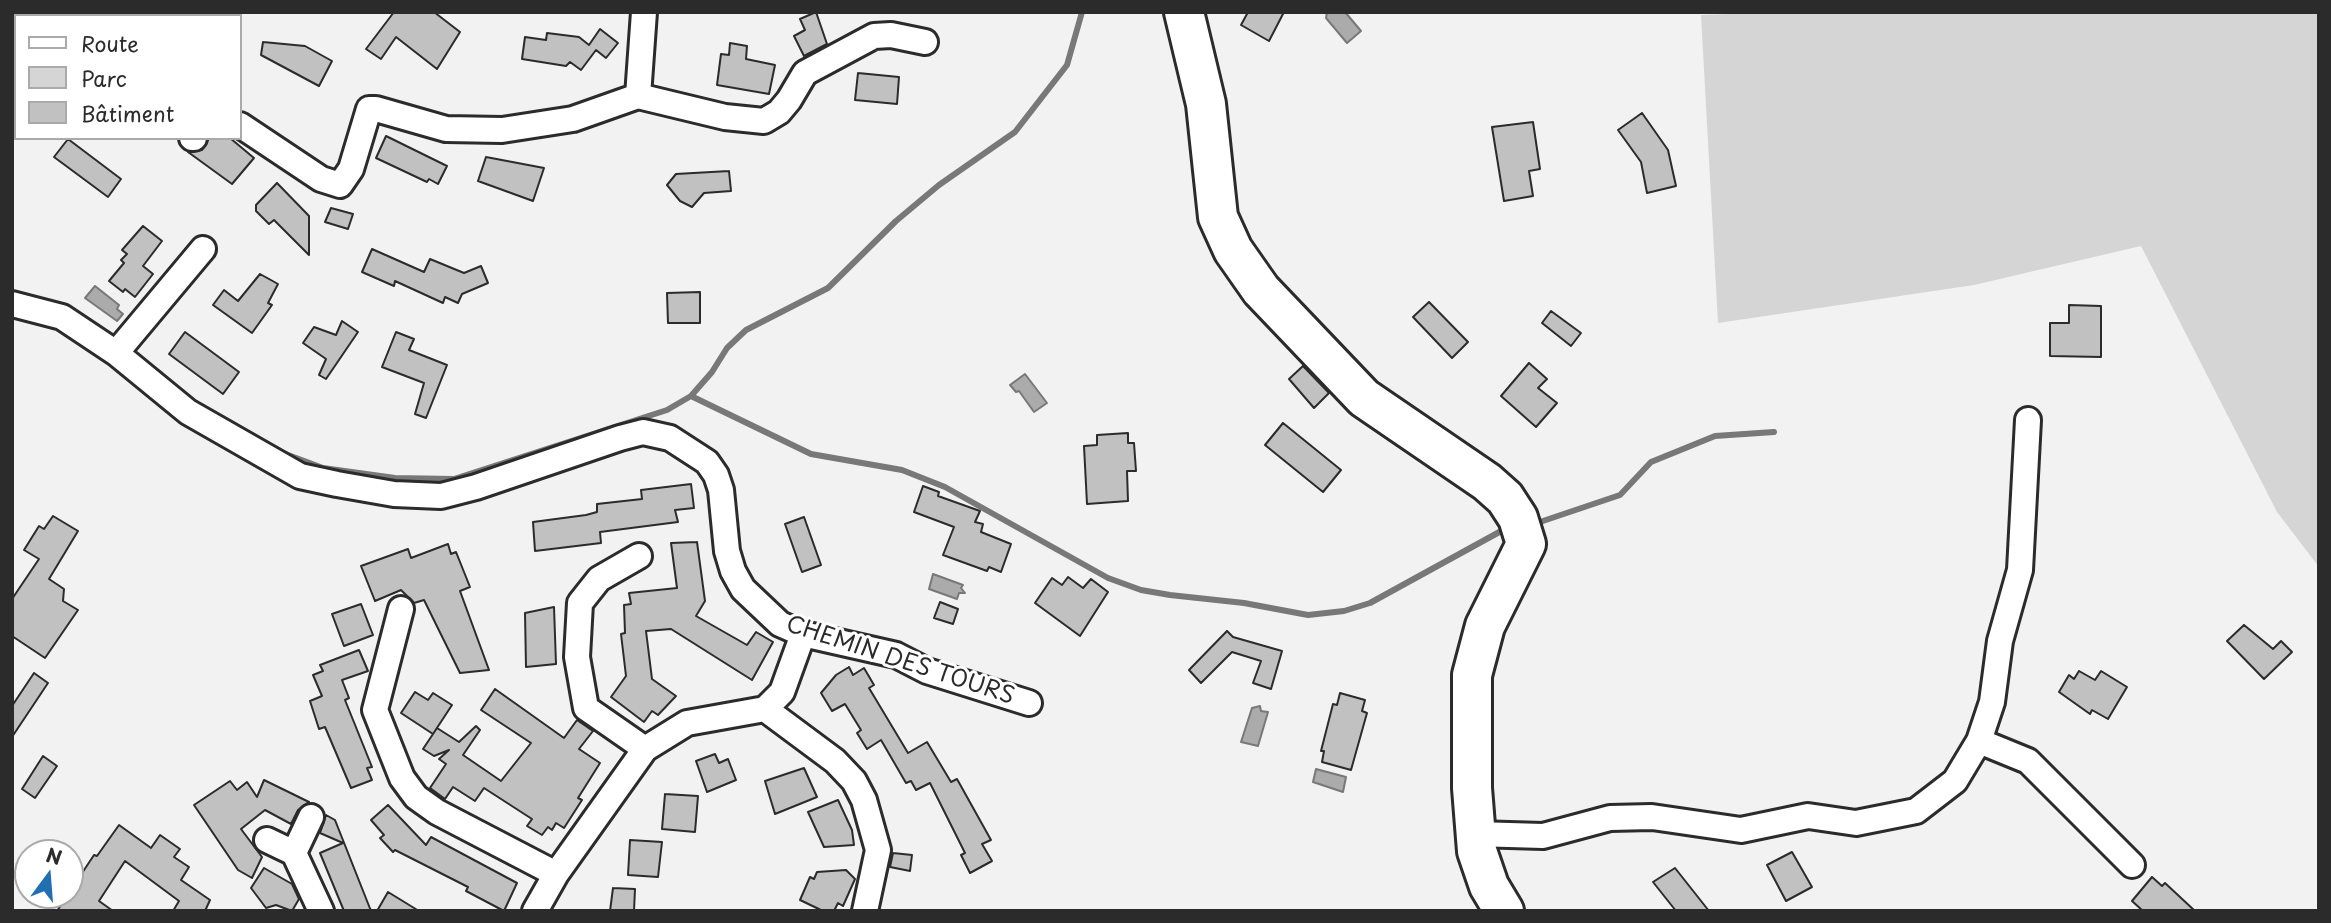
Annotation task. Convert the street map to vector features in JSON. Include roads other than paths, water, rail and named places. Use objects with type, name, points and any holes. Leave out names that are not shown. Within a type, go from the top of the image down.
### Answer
[{"type":"main road","points":[[1184,12],[1206,104],[1217,217],[1233,250],[1261,290],[1364,398],[1487,482],[1505,498],[1518,518],[1526,544],[1485,626],[1472,675],[1472,788],[1477,851],[1489,886],[1504,911]]},
{"type":"street","points":[[638,96],[644,12]]},
{"type":"street","points":[[242,126],[321,179],[340,185],[351,169],[369,109],[376,108],[446,129],[502,130],[573,119],[638,96],[725,117],[764,121],[784,106],[805,73],[874,36],[891,35],[925,42]]},
{"type":"street","points":[[116,353],[203,249]]},
{"type":"street","name":"CHEMIN DES TOURS","points":[[12,304],[62,317],[116,353],[188,412],[300,475],[394,494],[442,496],[620,438],[657,433],[708,462],[721,490],[727,551],[738,580],[743,589],[780,624],[803,634],[896,655],[928,671],[1029,704]]},
{"type":"street","points":[[1475,834],[1542,836],[1610,818],[1652,817],[1741,830],[1808,816],[1856,823],[1916,811],[1955,781],[1979,741],[1992,702],[2000,640],[2020,570],[2028,420]]},
{"type":"street","points":[[639,556],[599,579],[580,603],[577,657],[586,708],[645,749]]},
{"type":"street","points":[[401,609],[374,710],[402,778],[416,797],[437,812],[556,874]]},
{"type":"street","points":[[535,911],[556,874],[645,749],[687,723],[765,709],[782,692],[803,634]]},
{"type":"street","points":[[765,709],[835,761],[854,781],[864,800],[878,850],[865,911]]},
{"type":"street","points":[[1979,741],[2028,761],[2132,865]]},
{"type":"street","points":[[294,853],[311,817]]},
{"type":"street","points":[[267,840],[294,853],[321,911]]},
{"type":"waterway","points":[[280,452],[323,468],[395,478],[454,479],[667,410],[691,396],[712,372],[727,348],[746,330],[828,288],[896,221],[939,185],[1015,132],[1067,65],[1082,12]]},
{"type":"waterway","points":[[691,396],[811,454],[902,470],[945,487],[1108,578],[1141,590],[1170,595],[1244,603],[1308,615],[1344,611],[1370,603],[1503,530]]},
{"type":"waterway","points":[[1534,524],[1620,495],[1651,462],[1715,436],[1774,432]]}]
